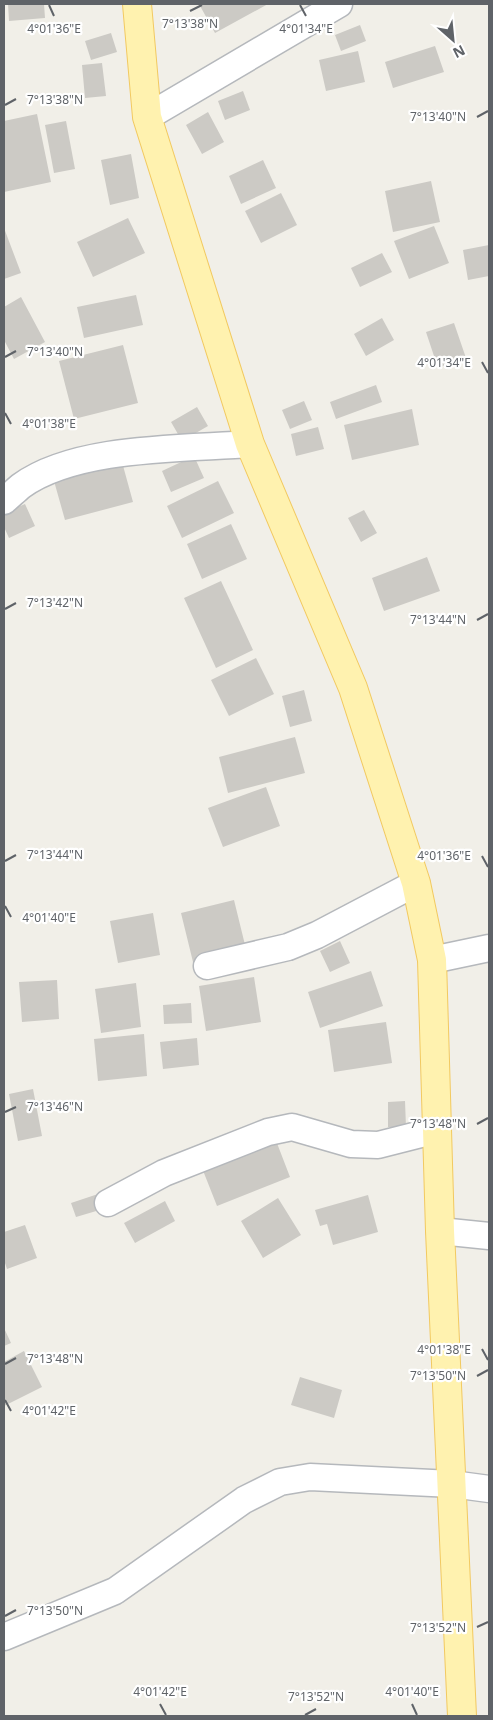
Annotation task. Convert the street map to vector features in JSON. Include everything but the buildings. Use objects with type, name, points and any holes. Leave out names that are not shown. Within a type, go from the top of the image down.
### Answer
[{"type":"main road","points":[[137,4],[147,117],[250,444],[353,688],[416,882],[432,960],[440,1231],[462,1716]]},
{"type":"street","points":[[147,117],[339,4]]},
{"type":"street","points":[[4,501],[22,486],[49,471],[82,460],[132,452],[250,444]]},
{"type":"street","points":[[207,966],[295,944],[317,935],[416,882]]},
{"type":"street","points":[[432,960],[489,948]]},
{"type":"street","points":[[108,1203],[164,1173],[268,1132],[292,1127],[351,1144],[378,1145],[437,1130]]},
{"type":"street","points":[[440,1231],[489,1236]]},
{"type":"street","points":[[4,1637],[115,1591],[244,1500],[280,1482],[310,1478],[452,1484],[489,1489]]}]
